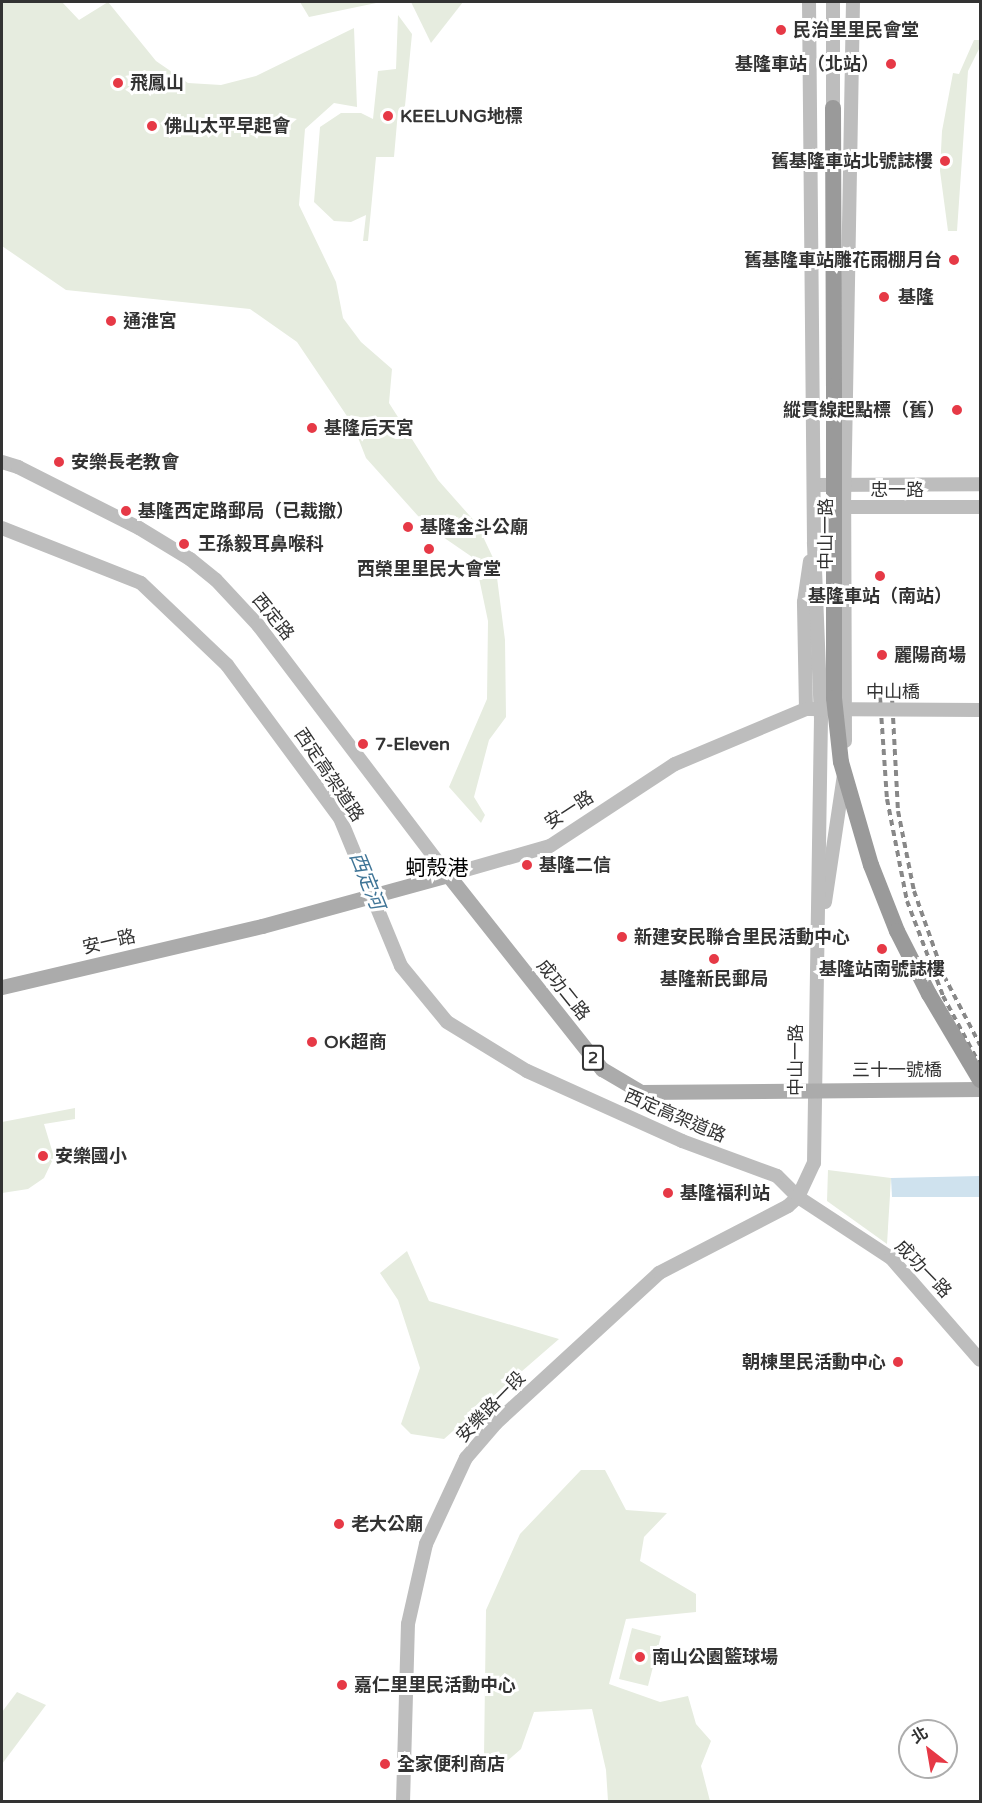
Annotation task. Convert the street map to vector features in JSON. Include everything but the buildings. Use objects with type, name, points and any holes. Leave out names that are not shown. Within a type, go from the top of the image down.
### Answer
[{"type":"highway","points":[[833,108],[834,698],[842,762],[865,846],[897,931],[929,994],[981,1080]]},
{"type":"main road","name":"安一路","points":[[2,987],[262,926],[448,875]]},
{"type":"main road","name":"成功二路","points":[[448,875],[602,1069],[624,1086],[660,1095],[814,1090]]},
{"type":"main road","name":"三十一號橋","points":[[814,1090],[981,1089]]},
{"type":"street","name":"中山一路","points":[[799,1195],[814,1163],[820,718],[814,542],[809,2]]},
{"type":"street","points":[[833,2],[833,108]]},
{"type":"street","name":"中山一路","points":[[816,957],[845,768],[844,485],[853,109],[853,2]]},
{"type":"street","points":[[810,108],[853,109]]},
{"type":"street","name":"西定路","points":[[2,462],[18,467],[139,528],[190,559],[223,587],[258,626],[448,875]]},
{"type":"street","name":"忠一路","points":[[814,485],[981,484]]},
{"type":"street","name":"忠一路","points":[[814,507],[981,507]]},
{"type":"street","name":"西定高架道路","points":[[2,528],[141,583],[227,665],[340,818],[401,966],[447,1022],[527,1071],[682,1141],[777,1176],[799,1195]]},
{"type":"street","points":[[806,709],[807,574],[814,542]]},
{"type":"street","name":"安一路","points":[[448,875],[550,846],[675,764],[806,709]]},
{"type":"street","name":"中山橋","points":[[806,709],[981,710]]},
{"type":"street","name":"成功一路","points":[[799,1195],[891,1258],[981,1360]]},
{"type":"street","name":"安樂路一段","points":[[403,1802],[408,1624],[426,1544],[466,1458],[496,1423],[659,1273],[777,1212],[799,1195]]},
{"type":"shaded area","points":[[2,2],[62,2],[79,20],[108,2],[156,61],[188,83],[221,85],[256,76],[354,28],[357,107],[334,103],[305,129],[299,205],[336,282],[343,318],[361,342],[392,369],[389,403],[438,480],[477,524],[495,562],[505,640],[506,717],[489,740],[474,797],[485,815],[481,823],[449,787],[487,699],[488,621],[475,559],[427,526],[366,458],[353,425],[297,342],[250,309],[66,290],[2,246]]},
{"type":"shaded area","points":[[300,2],[381,2],[309,17]]},
{"type":"shaded area","points":[[411,2],[463,2],[431,43]]},
{"type":"shaded area","points":[[398,15],[412,34],[405,106],[398,111],[394,157],[376,157],[368,241],[363,241],[366,215],[351,222],[334,221],[314,202],[320,127],[341,113],[361,113],[373,119],[378,71],[396,69]]},
{"type":"shaded area","points":[[974,40],[980,40],[980,47],[968,71],[957,231],[948,231],[940,171],[942,131],[953,73],[959,74]]},
{"type":"shaded area","points":[[75,1108],[75,1119],[44,1124],[54,1157],[44,1178],[28,1189],[2,1193],[2,1122]]},
{"type":"shaded area","points":[[828,1170],[891,1178],[887,1244],[827,1201]]},
{"type":"shaded area","points":[[407,1251],[429,1301],[559,1339],[444,1439],[411,1434],[401,1424],[420,1368],[398,1300],[380,1273]]},
{"type":"shaded area","points":[[581,1470],[605,1470],[626,1510],[667,1513],[644,1537],[640,1561],[696,1594],[696,1612],[626,1619],[609,1684],[660,1702],[688,1696],[696,1724],[711,1741],[701,1766],[710,1801],[608,1801],[606,1770],[592,1709],[534,1712],[521,1749],[492,1774],[484,1756],[486,1610],[520,1534]]},
{"type":"shaded area","name":"南山公園籃球場","points":[[632,1628],[661,1636],[648,1686],[619,1679]]},
{"type":"shaded area","points":[[17,1692],[46,1705],[2,1764],[2,1712]]},
{"type":"water","points":[[980,1176],[980,1197],[892,1197],[891,1178]]},
{"type":"railway","points":[[880,697],[887,799],[907,901],[943,996],[980,1065]]},
{"type":"railway","points":[[892,697],[898,811],[914,891],[944,976],[980,1045]]},
{"type":"place","name":"民治里里民會堂","points":[[781,30]]},
{"type":"place","name":"基隆車站（北站）","points":[[891,64]]},
{"type":"place","name":"飛鳳山","points":[[118,83]]},
{"type":"place","name":"KEELUNG地標","points":[[388,116]]},
{"type":"place","name":"佛山太平早起會","points":[[152,126]]},
{"type":"place","name":"舊基隆車站北號誌樓","points":[[945,161]]},
{"type":"place","name":"舊基隆車站雕花雨棚月台","points":[[954,260]]},
{"type":"place","name":"基隆","points":[[884,297]]},
{"type":"place","name":"通淮宮","points":[[111,321]]},
{"type":"place","name":"縱貫線起點標（舊）","points":[[957,410]]},
{"type":"place","name":"基隆后天宮","points":[[312,428]]},
{"type":"place","name":"安樂長老教會","points":[[59,462]]},
{"type":"place","name":"基隆西定路郵局（已裁撤）","points":[[126,511]]},
{"type":"place","name":"基隆金斗公廟","points":[[408,527]]},
{"type":"place","name":"王孫毅耳鼻喉科","points":[[184,544]]},
{"type":"place","name":"西榮里里民大會堂","points":[[429,549]]},
{"type":"place","name":"基隆車站（南站）","points":[[880,576]]},
{"type":"place","name":"麗陽商場","points":[[882,655]]},
{"type":"place","name":"7-Eleven","points":[[363,744]]},
{"type":"place","name":"基隆二信","points":[[527,865]]},
{"type":"place","name":"新建安民聯合里民活動中心","points":[[622,937]]},
{"type":"place","name":"基隆站南號誌樓","points":[[882,949]]},
{"type":"place","name":"基隆新民郵局","points":[[714,959]]},
{"type":"place","name":"OK超商","points":[[312,1042]]},
{"type":"place","name":"安樂國小","points":[[43,1156]]},
{"type":"place","name":"基隆福利站","points":[[668,1193]]},
{"type":"place","name":"朝棟里民活動中心","points":[[898,1362]]},
{"type":"place","name":"老大公廟","points":[[339,1524]]},
{"type":"place","name":"南山公園籃球場","points":[[640,1657]]},
{"type":"place","name":"嘉仁里里民活動中心","points":[[342,1685]]},
{"type":"place","name":"全家便利商店","points":[[385,1764]]},
{"type":"district","name":"蚵殼港","points":[[437,869]]},
{"type":"water label","name":"西定河","points":[[366,881]]}]
